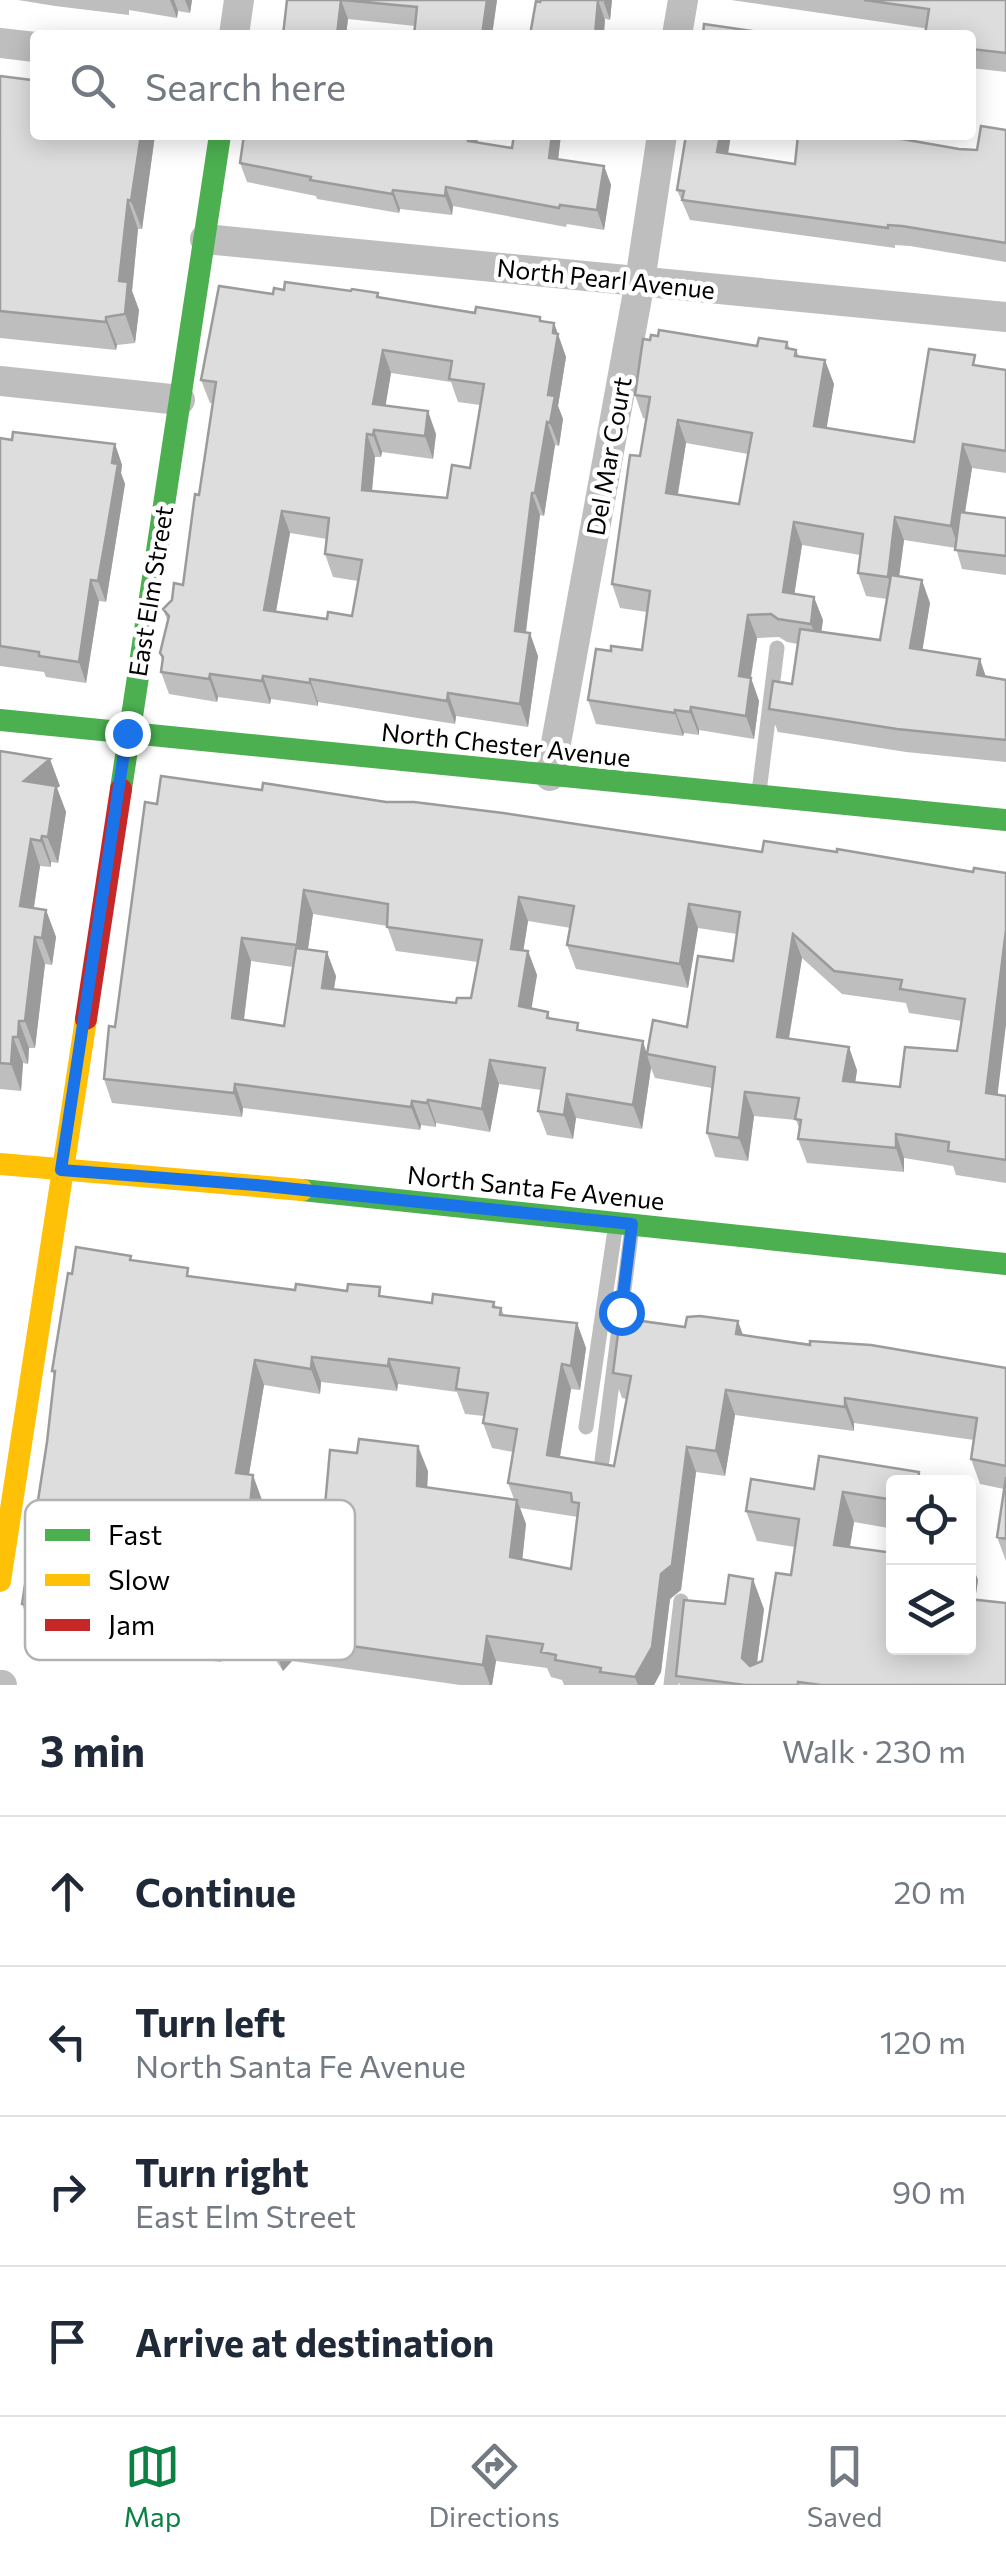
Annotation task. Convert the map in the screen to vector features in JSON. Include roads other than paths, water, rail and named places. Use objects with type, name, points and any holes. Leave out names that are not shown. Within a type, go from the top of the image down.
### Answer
[{"type":"street","points":[[235,30],[240,0]]},
{"type":"street","points":[[679,30],[683,0]]},
{"type":"street","points":[[0,43],[30,46]]},
{"type":"street","name":"East Elm Street","points":[[0,1581],[219,140]]},
{"type":"street","name":"Del Mar Court","points":[[550,776],[640,281],[661,140]]},
{"type":"street","name":"North Pearl Avenue","points":[[205,239],[1006,317]]},
{"type":"street","points":[[0,381],[180,400]]},
{"type":"street","name":"North Chester Avenue","points":[[0,720],[1006,820]]},
{"type":"street","name":"North Santa Fe Avenue","points":[[0,1164],[256,1185],[1006,1264]]},
{"type":"lane","points":[[758,796],[777,648]]},
{"type":"lane","points":[[586,1427],[624,1224]]},
{"type":"lane","points":[[602,1461],[624,1224]]},
{"type":"lane","points":[[670,1685],[681,1601]]}]
